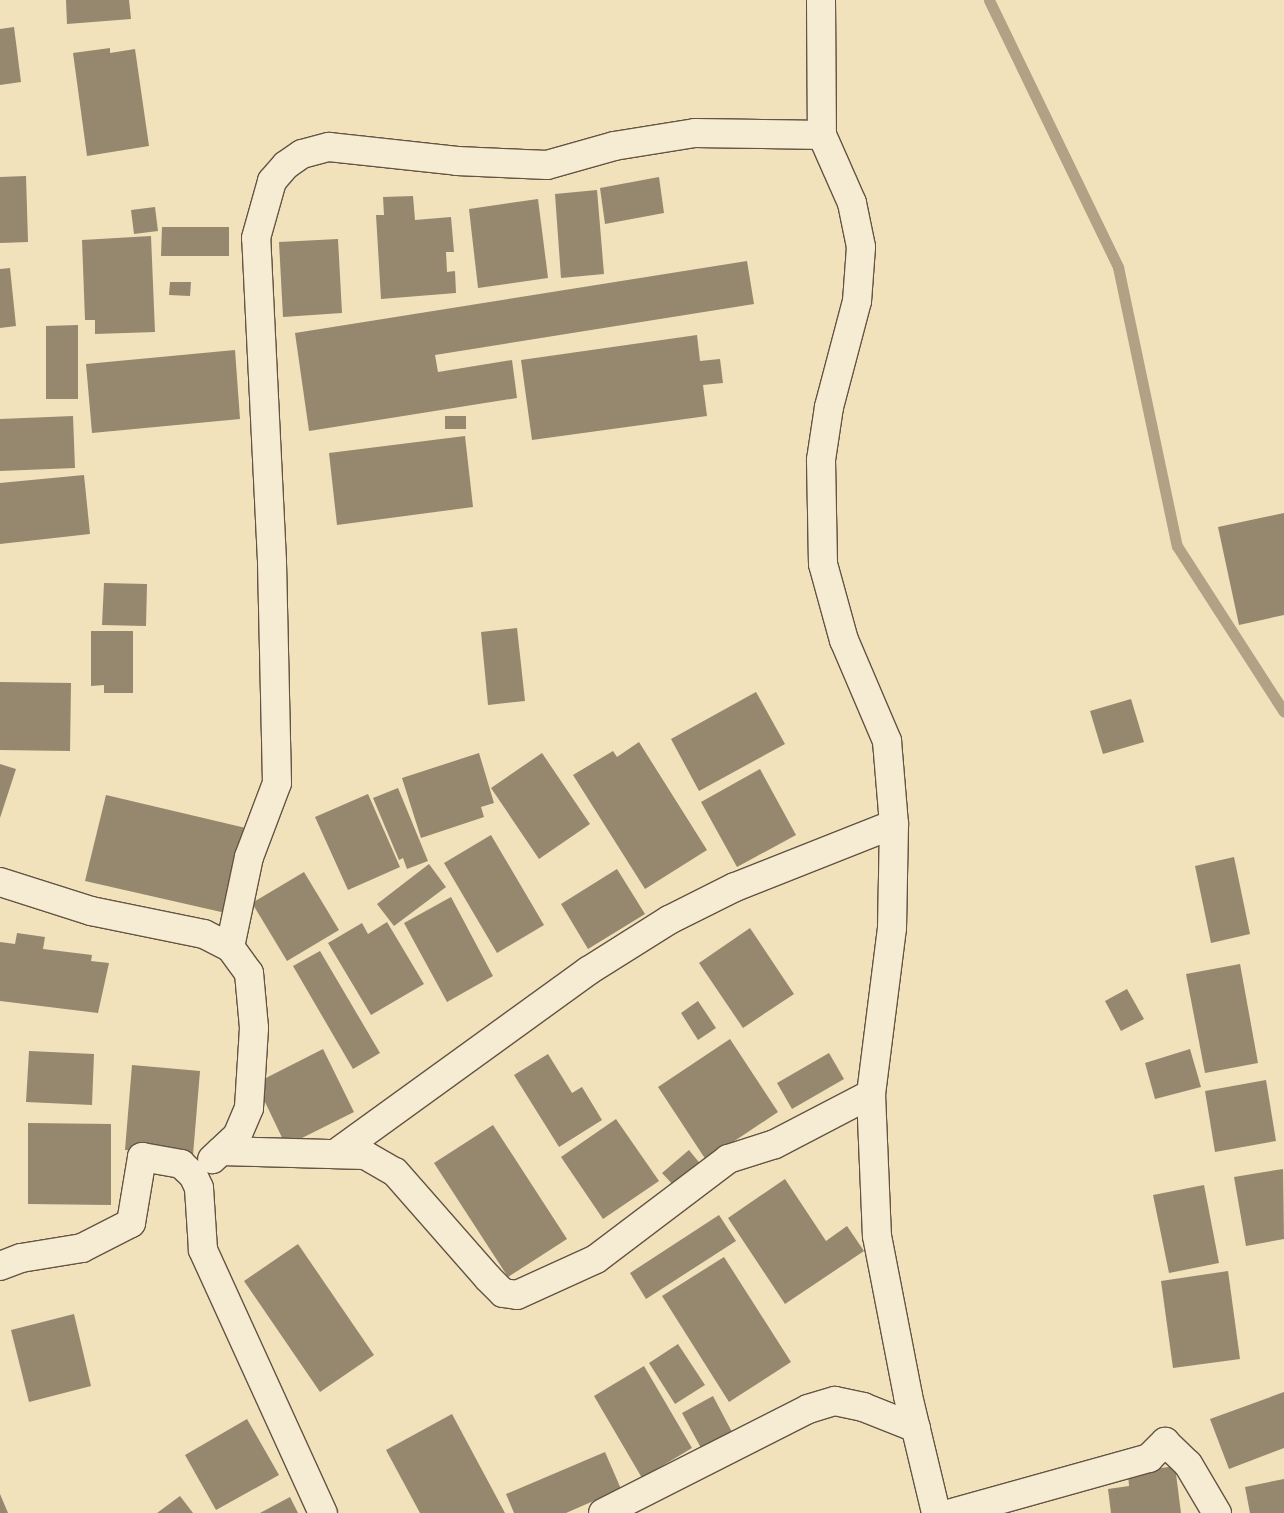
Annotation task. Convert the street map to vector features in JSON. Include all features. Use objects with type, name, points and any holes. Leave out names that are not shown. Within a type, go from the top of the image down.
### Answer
[{"type":"street","points":[[821,0],[822,135],[852,203],[861,247],[857,301],[829,407],[821,460],[823,564],[844,640],[886,741],[894,824],[892,928],[871,1094],[877,1236],[916,1428],[936,1513]]},
{"type":"street","points":[[230,947],[249,857],[277,783],[272,561],[256,238],[272,181],[302,154],[329,147],[457,161],[546,165],[614,146],[695,133],[822,135]]},
{"type":"street","points":[[338,1152],[588,971],[669,920],[735,887],[894,824]]},
{"type":"street","points":[[0,882],[91,911],[204,934],[230,947],[249,973],[254,1028],[249,1108],[237,1136],[221,1152],[193,1174]]},
{"type":"street","points":[[221,1152],[338,1152],[365,1155],[395,1172],[503,1293],[517,1295],[596,1259],[728,1159],[775,1144],[871,1094]]},
{"type":"street","points":[[0,1266],[21,1258],[82,1248],[130,1223],[142,1157],[181,1164],[193,1174],[199,1188],[203,1250],[323,1513]]},
{"type":"street","points":[[603,1513],[808,1409],[835,1401],[863,1407],[916,1428]]},
{"type":"street","points":[[952,1513],[1149,1458],[1165,1442],[1188,1464],[1217,1513]]},
{"type":"building","points":[[66,0],[129,0],[131,19],[67,24]]},
{"type":"building","points":[[14,27],[21,82],[0,85],[0,29]]},
{"type":"building","points":[[110,48],[110,53],[135,49],[149,146],[87,156],[73,53]]},
{"type":"building","points":[[26,176],[28,242],[0,243],[0,177]]},
{"type":"building","points":[[659,177],[664,213],[605,224],[600,188]]},
{"type":"building","points":[[597,190],[604,274],[561,278],[555,194]]},
{"type":"building","points":[[413,196],[415,220],[451,217],[454,252],[446,252],[447,272],[455,271],[456,293],[381,299],[376,215],[384,215],[383,197]]},
{"type":"building","points":[[538,199],[548,278],[478,288],[469,209]]},
{"type":"building","points":[[155,207],[158,231],[134,234],[131,210]]},
{"type":"building","points":[[162,227],[229,227],[229,256],[161,256]]},
{"type":"building","points":[[151,236],[155,332],[95,334],[95,320],[85,320],[82,240]]},
{"type":"building","points":[[338,239],[342,313],[283,317],[279,242]]},
{"type":"building","points":[[747,261],[754,304],[435,355],[438,372],[512,360],[517,398],[309,431],[295,333]]},
{"type":"building","points":[[10,268],[16,326],[0,328],[0,269]]},
{"type":"building","points":[[170,282],[191,282],[190,296],[169,295]]},
{"type":"building","points":[[78,325],[78,399],[46,399],[46,326]]},
{"type":"building","points":[[697,335],[700,361],[720,359],[723,383],[703,385],[707,416],[532,440],[521,360]]},
{"type":"building","points":[[235,350],[240,419],[92,433],[86,364]]},
{"type":"building","points":[[73,416],[75,468],[0,471],[0,419]]},
{"type":"building","points":[[445,416],[466,416],[466,429],[445,429]]},
{"type":"building","points":[[465,436],[473,507],[337,525],[329,453]]},
{"type":"building","points":[[84,475],[90,534],[0,544],[0,483]]},
{"type":"building","points":[[1284,513],[1284,615],[1239,625],[1218,527]]},
{"type":"building","points":[[104,583],[147,584],[146,626],[102,625]]},
{"type":"building","points":[[517,628],[525,701],[488,705],[481,632]]},
{"type":"building","points":[[91,631],[133,631],[133,693],[104,693],[104,685],[91,686]]},
{"type":"building","points":[[0,682],[71,683],[70,751],[0,750]]},
{"type":"building","points":[[756,692],[785,744],[699,791],[671,739]]},
{"type":"building","points":[[1131,699],[1144,742],[1103,754],[1090,711]]},
{"type":"building","points":[[639,742],[707,850],[645,889],[573,775],[613,751],[617,757]]},
{"type":"building","points":[[479,753],[494,803],[481,807],[484,817],[421,838],[402,778]]},
{"type":"building","points":[[542,753],[590,824],[539,859],[491,788]]},
{"type":"building","points":[[0,764],[16,769],[0,818]]},
{"type":"building","points":[[760,769],[796,835],[737,867],[701,802]]},
{"type":"building","points":[[398,788],[428,861],[407,869],[403,858],[399,860],[373,798]]},
{"type":"building","points":[[368,794],[400,867],[348,890],[315,817]]},
{"type":"building","points":[[106,795],[250,829],[230,914],[85,881]]},
{"type":"building","points":[[491,835],[544,925],[497,953],[444,863]]},
{"type":"building","points":[[1234,857],[1250,934],[1211,943],[1195,866]]},
{"type":"building","points":[[429,864],[446,887],[394,926],[377,904]]},
{"type":"building","points":[[617,869],[645,914],[588,949],[561,904]]},
{"type":"building","points":[[304,872],[339,930],[287,961],[252,903]]},
{"type":"building","points":[[451,897],[493,976],[447,1002],[404,923]]},
{"type":"building","points":[[387,922],[424,984],[371,1015],[328,943],[362,923],[368,934]]},
{"type":"building","points":[[750,928],[794,994],[743,1028],[699,963]]},
{"type":"building","points":[[17,933],[45,937],[43,949],[92,955],[91,961],[109,963],[98,1013],[0,1001],[0,942],[15,944]]},
{"type":"building","points":[[320,951],[380,1053],[353,1069],[293,966]]},
{"type":"building","points":[[1240,964],[1258,1063],[1205,1073],[1186,974]]},
{"type":"building","points":[[1127,989],[1144,1019],[1121,1031],[1105,1001]]},
{"type":"building","points":[[698,1001],[716,1028],[698,1040],[681,1013]]},
{"type":"building","points":[[730,1039],[778,1112],[706,1160],[658,1087]]},
{"type":"building","points":[[323,1049],[354,1112],[286,1146],[256,1083]]},
{"type":"building","points":[[1190,1049],[1201,1087],[1155,1099],[1145,1063]]},
{"type":"building","points":[[29,1051],[94,1054],[92,1105],[26,1102]]},
{"type":"building","points":[[829,1053],[844,1079],[792,1109],[777,1083]]},
{"type":"building","points":[[548,1054],[572,1093],[582,1087],[602,1120],[559,1147],[514,1075]]},
{"type":"building","points":[[132,1065],[200,1071],[193,1155],[125,1150]]},
{"type":"building","points":[[1266,1080],[1276,1141],[1215,1152],[1205,1091]]},
{"type":"building","points":[[616,1119],[659,1181],[603,1219],[561,1157]]},
{"type":"building","points":[[28,1123],[111,1124],[111,1205],[28,1204]]},
{"type":"building","points":[[493,1125],[567,1239],[508,1277],[434,1163]]},
{"type":"building","points":[[689,1150],[702,1166],[676,1188],[662,1173]]},
{"type":"building","points":[[1283,1169],[1284,1239],[1246,1246],[1234,1177]]},
{"type":"building","points":[[785,1179],[826,1241],[847,1226],[864,1251],[785,1304],[728,1218]]},
{"type":"building","points":[[1204,1185],[1219,1263],[1169,1273],[1153,1195]]},
{"type":"building","points":[[719,1215],[736,1241],[646,1299],[630,1273]]},
{"type":"building","points":[[298,1244],[374,1355],[320,1392],[244,1281]]},
{"type":"building","points":[[724,1257],[791,1362],[729,1402],[662,1296]]},
{"type":"building","points":[[1228,1271],[1240,1359],[1173,1368],[1161,1281]]},
{"type":"building","points":[[74,1314],[91,1386],[29,1402],[11,1330]]},
{"type":"building","points":[[678,1344],[705,1385],[675,1404],[649,1363]]},
{"type":"building","points":[[644,1366],[692,1448],[642,1478],[594,1396]]},
{"type":"building","points":[[1284,1392],[1284,1448],[1229,1469],[1210,1419]]},
{"type":"building","points":[[713,1396],[732,1432],[701,1448],[682,1413]]},
{"type":"building","points":[[452,1414],[505,1513],[420,1513],[386,1450]]},
{"type":"building","points":[[247,1419],[279,1475],[216,1510],[185,1455]]},
{"type":"building","points":[[605,1452],[621,1489],[566,1513],[514,1513],[506,1494]]},
{"type":"building","points":[[1175,1466],[1181,1513],[1111,1513],[1108,1489],[1129,1486],[1128,1473]]},
{"type":"building","points":[[1284,1479],[1284,1513],[1250,1513],[1245,1487]]},
{"type":"building","points":[[0,1494],[8,1513],[0,1513]]},
{"type":"building","points":[[180,1496],[193,1513],[157,1513]]},
{"type":"building","points":[[290,1497],[298,1513],[260,1513]]},
{"type":"waterway","points":[[989,0],[1118,267],[1177,546],[1284,712]]}]
